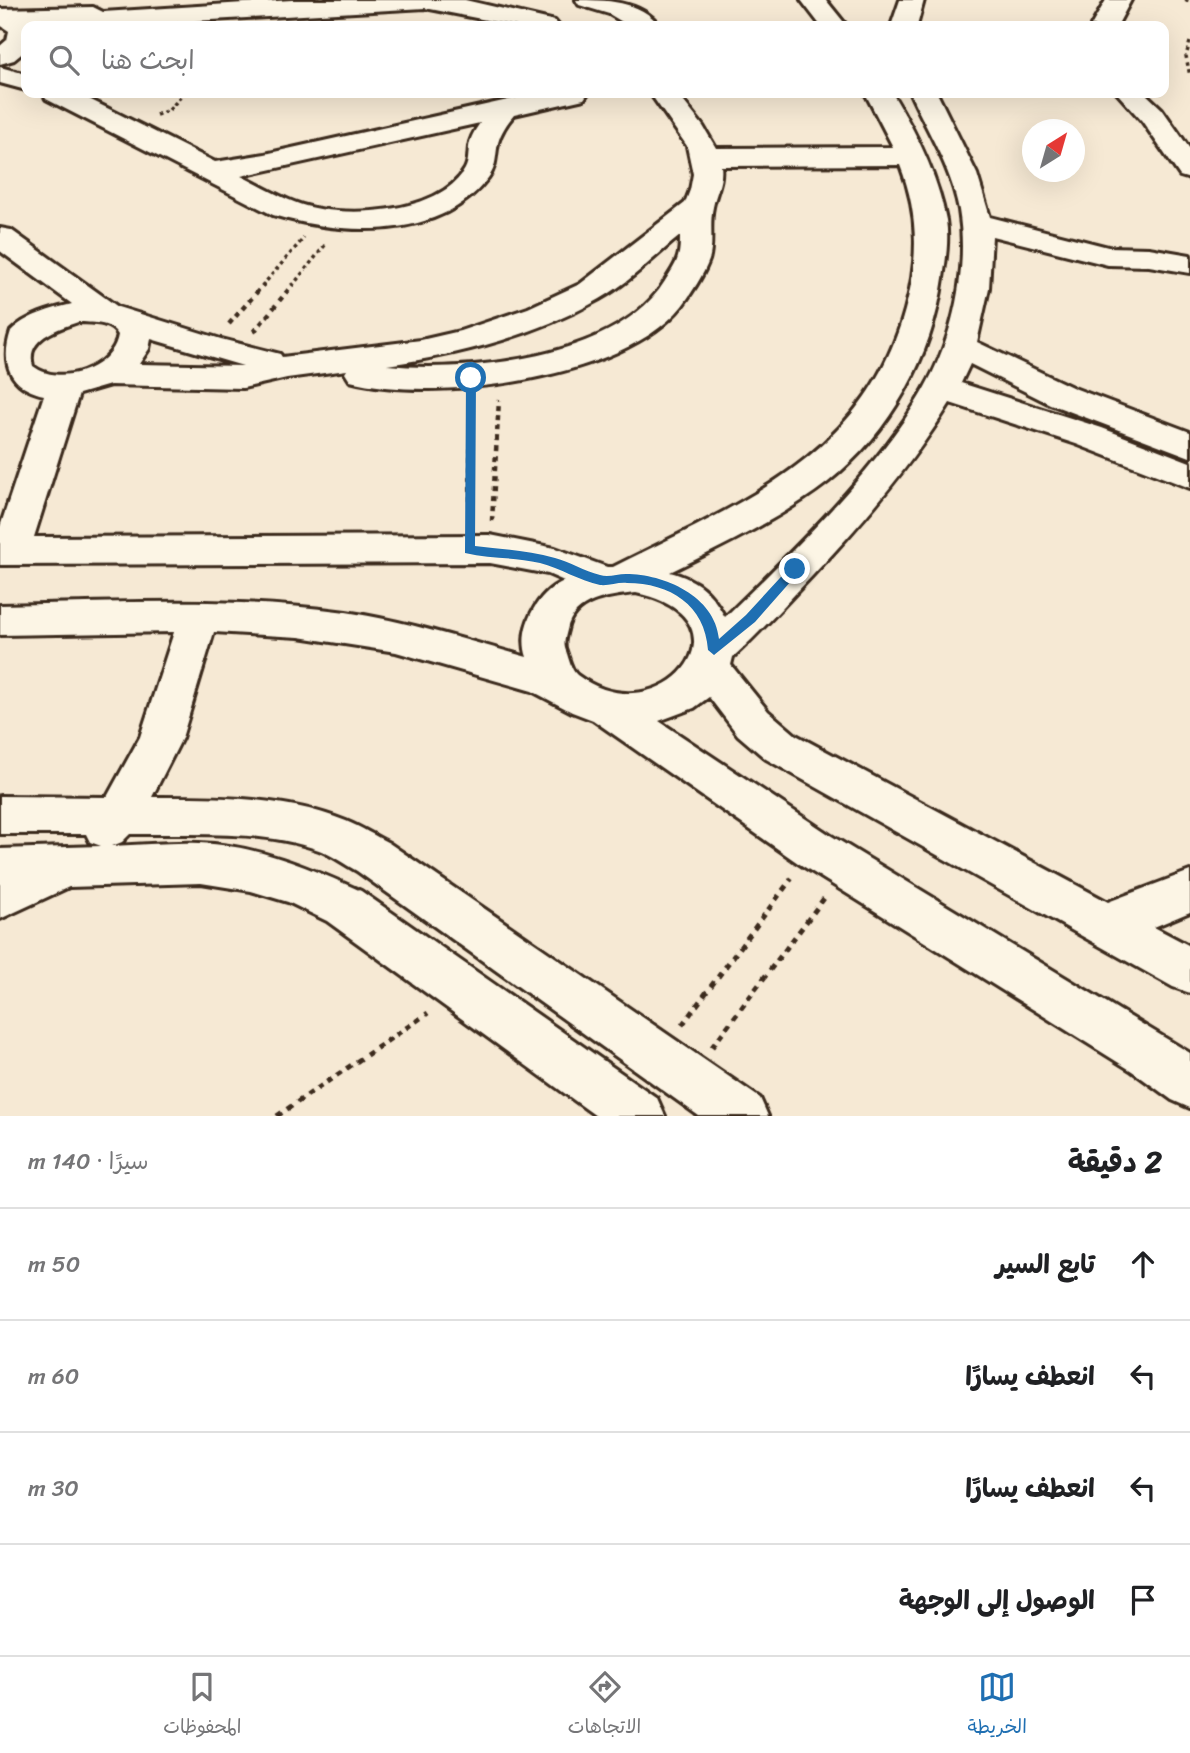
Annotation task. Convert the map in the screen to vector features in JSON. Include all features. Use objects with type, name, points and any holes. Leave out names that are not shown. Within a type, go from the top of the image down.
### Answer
[{"type":"street","points":[[97,21],[430,0],[525,21]]},
{"type":"street","points":[[535,21],[546,0]]},
{"type":"street","points":[[588,0],[618,9],[638,21]]},
{"type":"street","points":[[813,0],[830,21]]},
{"type":"street","points":[[906,21],[912,0]]},
{"type":"street","points":[[1106,21],[1119,0]]},
{"type":"street","points":[[2,17],[61,14],[116,18]]},
{"type":"street","points":[[2,17],[15,22],[21,28]]},
{"type":"street","points":[[14,48],[15,61],[21,68]]},
{"type":"street","points":[[0,75],[21,81]]},
{"type":"street","points":[[66,98],[269,202],[301,215],[332,220],[400,216],[447,199],[465,187],[477,173],[483,159],[483,145],[495,120],[504,109]]},
{"type":"street","points":[[210,172],[283,159],[552,98]]},
{"type":"street","points":[[109,374],[243,377],[287,367],[421,350],[512,326],[591,292],[698,207],[708,189],[706,157],[695,132],[671,98]]},
{"type":"street","points":[[557,682],[542,651],[542,633],[549,615],[562,600],[581,588],[614,580],[773,503],[807,479],[858,433],[906,359],[928,287],[931,222],[912,156],[882,98]]},
{"type":"street","points":[[0,620],[243,618],[320,624],[395,637],[557,682],[582,699],[605,706],[630,709],[656,706],[688,691],[712,659],[856,504],[904,445],[942,389],[959,346],[974,274],[976,223],[963,176],[925,98]]},
{"type":"street","points":[[1135,98],[1152,115],[1190,170]]},
{"type":"street","points":[[436,124],[483,145]]},
{"type":"street","points":[[706,157],[912,156]]},
{"type":"street","points":[[269,202],[264,191],[264,180],[271,169],[283,159]]},
{"type":"street","points":[[323,363],[364,374],[408,379],[486,377],[544,366],[598,347],[643,322],[668,301],[686,278],[697,254],[701,230],[698,207]]},
{"type":"street","points":[[976,223],[1108,256],[1185,262],[1190,289]]},
{"type":"street","points":[[0,237],[129,324],[135,333],[136,344],[132,354],[109,374],[96,380],[64,386],[13,376]]},
{"type":"street","points":[[1108,256],[1146,276],[1190,289]]},
{"type":"street","points":[[0,269],[63,315]]},
{"type":"street","points":[[591,292],[643,322]]},
{"type":"street","points":[[13,376],[18,371],[10,344],[46,321],[63,315],[113,315],[222,351],[287,367]]},
{"type":"street","points":[[512,326],[544,366]]},
{"type":"street","points":[[959,346],[1062,396],[1190,445]]},
{"type":"street","points":[[64,386],[6,551],[480,550],[555,562],[614,580],[649,580],[671,587],[690,599],[704,614],[713,631],[712,659],[753,723],[781,747],[1190,971]]},
{"type":"street","points":[[942,389],[1088,436],[1190,476]]},
{"type":"street","points":[[0,899],[61,869],[121,814],[161,738],[198,619]]},
{"type":"street","points":[[605,706],[830,859],[1150,1054],[1190,1083]]},
{"type":"street","points":[[0,815],[121,814],[249,818],[286,822],[332,835],[373,857],[673,1068],[733,1114]]},
{"type":"street","points":[[0,869],[201,863],[251,871],[299,885],[344,906],[639,1116]]},
{"type":"street","points":[[1105,925],[1190,891]]},
{"type":"path","points":[[1185,0],[1190,3]]},
{"type":"path","points":[[1190,42],[1186,56],[1190,76]]},
{"type":"path","points":[[169,110],[175,98]]},
{"type":"path","points":[[222,351],[332,220]]},
{"type":"path","points":[[222,351],[332,220]]},
{"type":"path","points":[[480,550],[486,377]]},
{"type":"path","points":[[480,550],[486,377]]},
{"type":"path","points":[[673,1068],[830,859]]},
{"type":"path","points":[[673,1068],[830,859]]},
{"type":"path","points":[[277,1116],[463,989]]},
{"type":"route","points":[[471,378],[469,550],[490,550],[555,562],[602,581],[625,578],[649,580],[671,587],[690,599],[704,614],[713,631],[714,650],[751,618],[795,569]]}]
